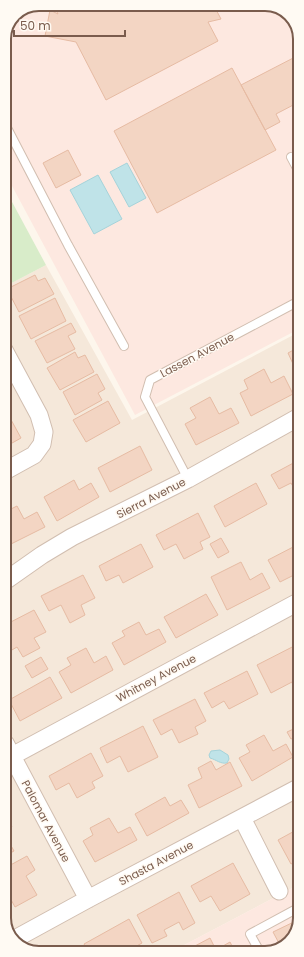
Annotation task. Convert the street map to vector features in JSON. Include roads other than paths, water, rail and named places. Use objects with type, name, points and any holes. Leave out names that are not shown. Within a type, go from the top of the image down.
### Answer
[{"type":"street","points":[[11,363],[39,415],[44,432],[42,444],[34,454],[11,467]]},
{"type":"street","name":"Sierra Avenue","points":[[11,577],[42,555],[72,538],[188,479],[293,420]]},
{"type":"street","name":"Whitney Avenue","points":[[11,747],[293,605]]},
{"type":"street","name":"Palomar Avenue","points":[[11,755],[88,899]]},
{"type":"street","name":"Shasta Avenue","points":[[19,937],[293,791]]},
{"type":"street","points":[[242,818],[279,891]]},
{"type":"lane","points":[[11,135],[68,245],[124,346]]},
{"type":"lane","points":[[291,157],[293,161]]},
{"type":"lane","name":"Lassen Avenue","points":[[188,479],[145,397],[150,380],[293,304]]},
{"type":"lane","points":[[257,946],[250,934],[293,911]]},
{"type":"water","points":[[127,163],[146,198],[129,207],[110,172]]},
{"type":"water","points":[[98,175],[122,219],[94,234],[70,190]]},
{"type":"water","points":[[220,750],[228,755],[229,759],[227,763],[210,758],[209,755],[211,751]]}]
